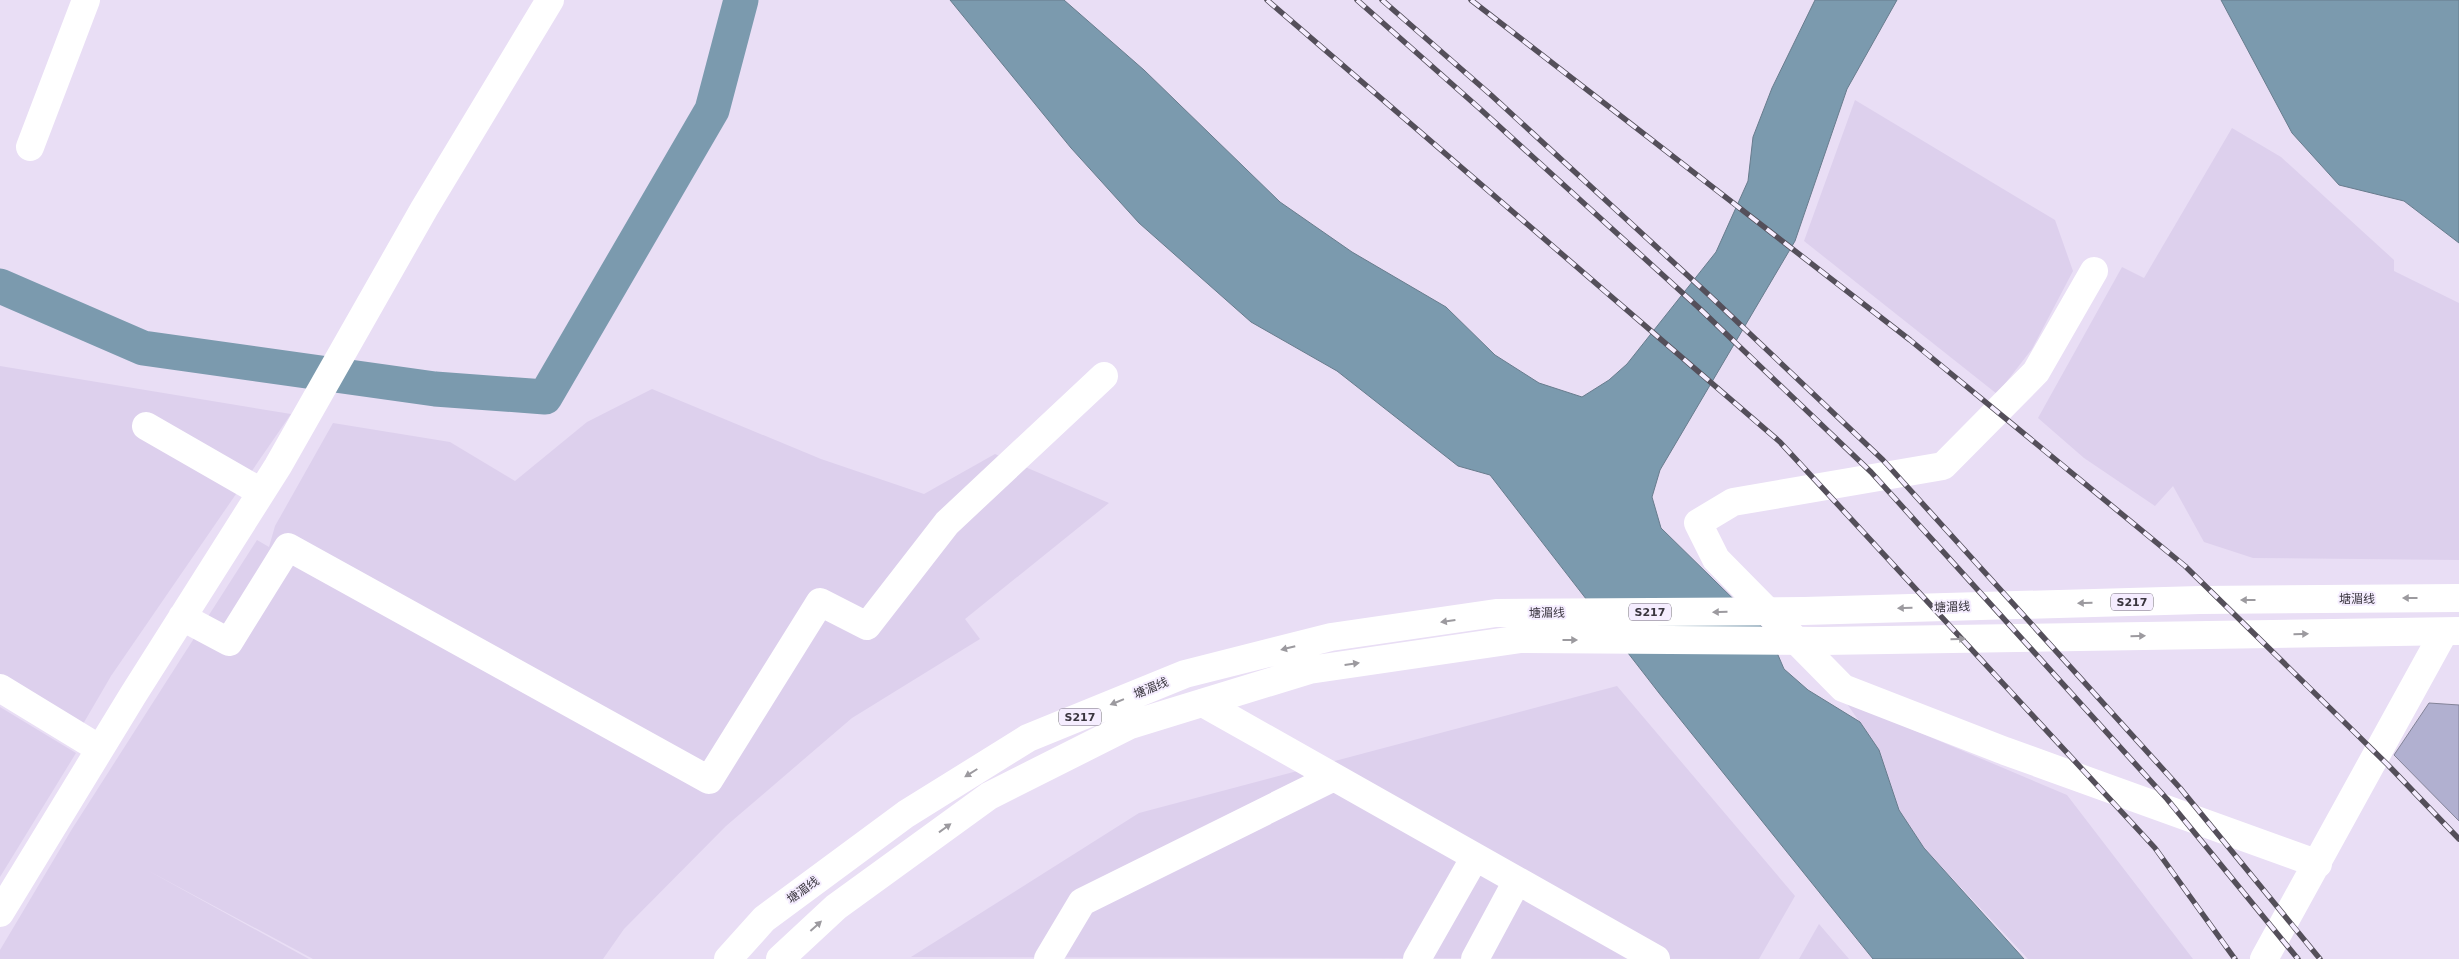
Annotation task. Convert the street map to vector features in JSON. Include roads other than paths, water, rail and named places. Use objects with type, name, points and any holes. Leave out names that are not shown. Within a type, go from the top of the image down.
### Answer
[{"type":"street","points":[[30,147],[86,0]]},
{"type":"street","points":[[0,913],[100,748],[261,492],[424,209],[550,0]]},
{"type":"street","points":[[2094,271],[2036,372],[1944,466],[1733,502],[1698,523],[1716,559],[1843,688],[2005,751],[2318,864]]},
{"type":"street","points":[[182,617],[229,642],[288,547],[709,780],[820,602],[867,626],[947,523],[1104,376]]},
{"type":"street","points":[[146,426],[261,492]]},
{"type":"street","name":"塘湄线","points":[[728,959],[764,919],[906,814],[1028,738],[1184,674],[1331,638],[1496,614],[1804,611],[2200,600],[2458,596]]},
{"type":"street","points":[[2264,959],[2452,631]]},
{"type":"street","name":"S217","points":[[780,959],[836,908],[989,796],[1130,726],[1310,670],[1521,639],[1822,641],[2452,631]]},
{"type":"street","points":[[0,688],[100,748]]},
{"type":"street","points":[[1203,703],[1656,959]]},
{"type":"street","points":[[1048,959],[1082,902],[1334,777]]},
{"type":"street","points":[[1417,959],[1475,857]]},
{"type":"street","points":[[1475,959],[1518,881]]},
{"type":"water","points":[[950,0],[1064,0],[1144,70],[1280,202],[1352,252],[1446,307],[1495,355],[1539,383],[1582,397],[1609,380],[1627,364],[1716,252],[1748,181],[1753,137],[1772,88],[1815,0],[1897,0],[1847,89],[1795,241],[1660,470],[1652,497],[1661,528],[1769,634],[1784,669],[1808,690],[1860,722],[1879,750],[1899,810],[1924,848],[2024,959],[1873,959],[1659,693],[1490,475],[1458,466],[1337,371],[1251,322],[1139,223],[1071,148]]},
{"type":"water","points":[[2221,0],[2459,0],[2459,243],[2404,201],[2339,185],[2292,133]]},
{"type":"waterway","points":[[0,286],[143,348],[435,389],[545,397],[712,110],[741,0]]},
{"type":"railway","points":[[1267,0],[1780,442],[2155,848],[2235,959]]},
{"type":"railway","points":[[1357,0],[1698,307],[1871,472],[2167,799],[2298,959]]},
{"type":"railway","points":[[1382,0],[1491,95],[1709,295],[1883,460],[2180,788],[2320,959]]},
{"type":"railway","points":[[1471,0],[1910,340],[2185,566],[2388,765],[2459,839]]}]
